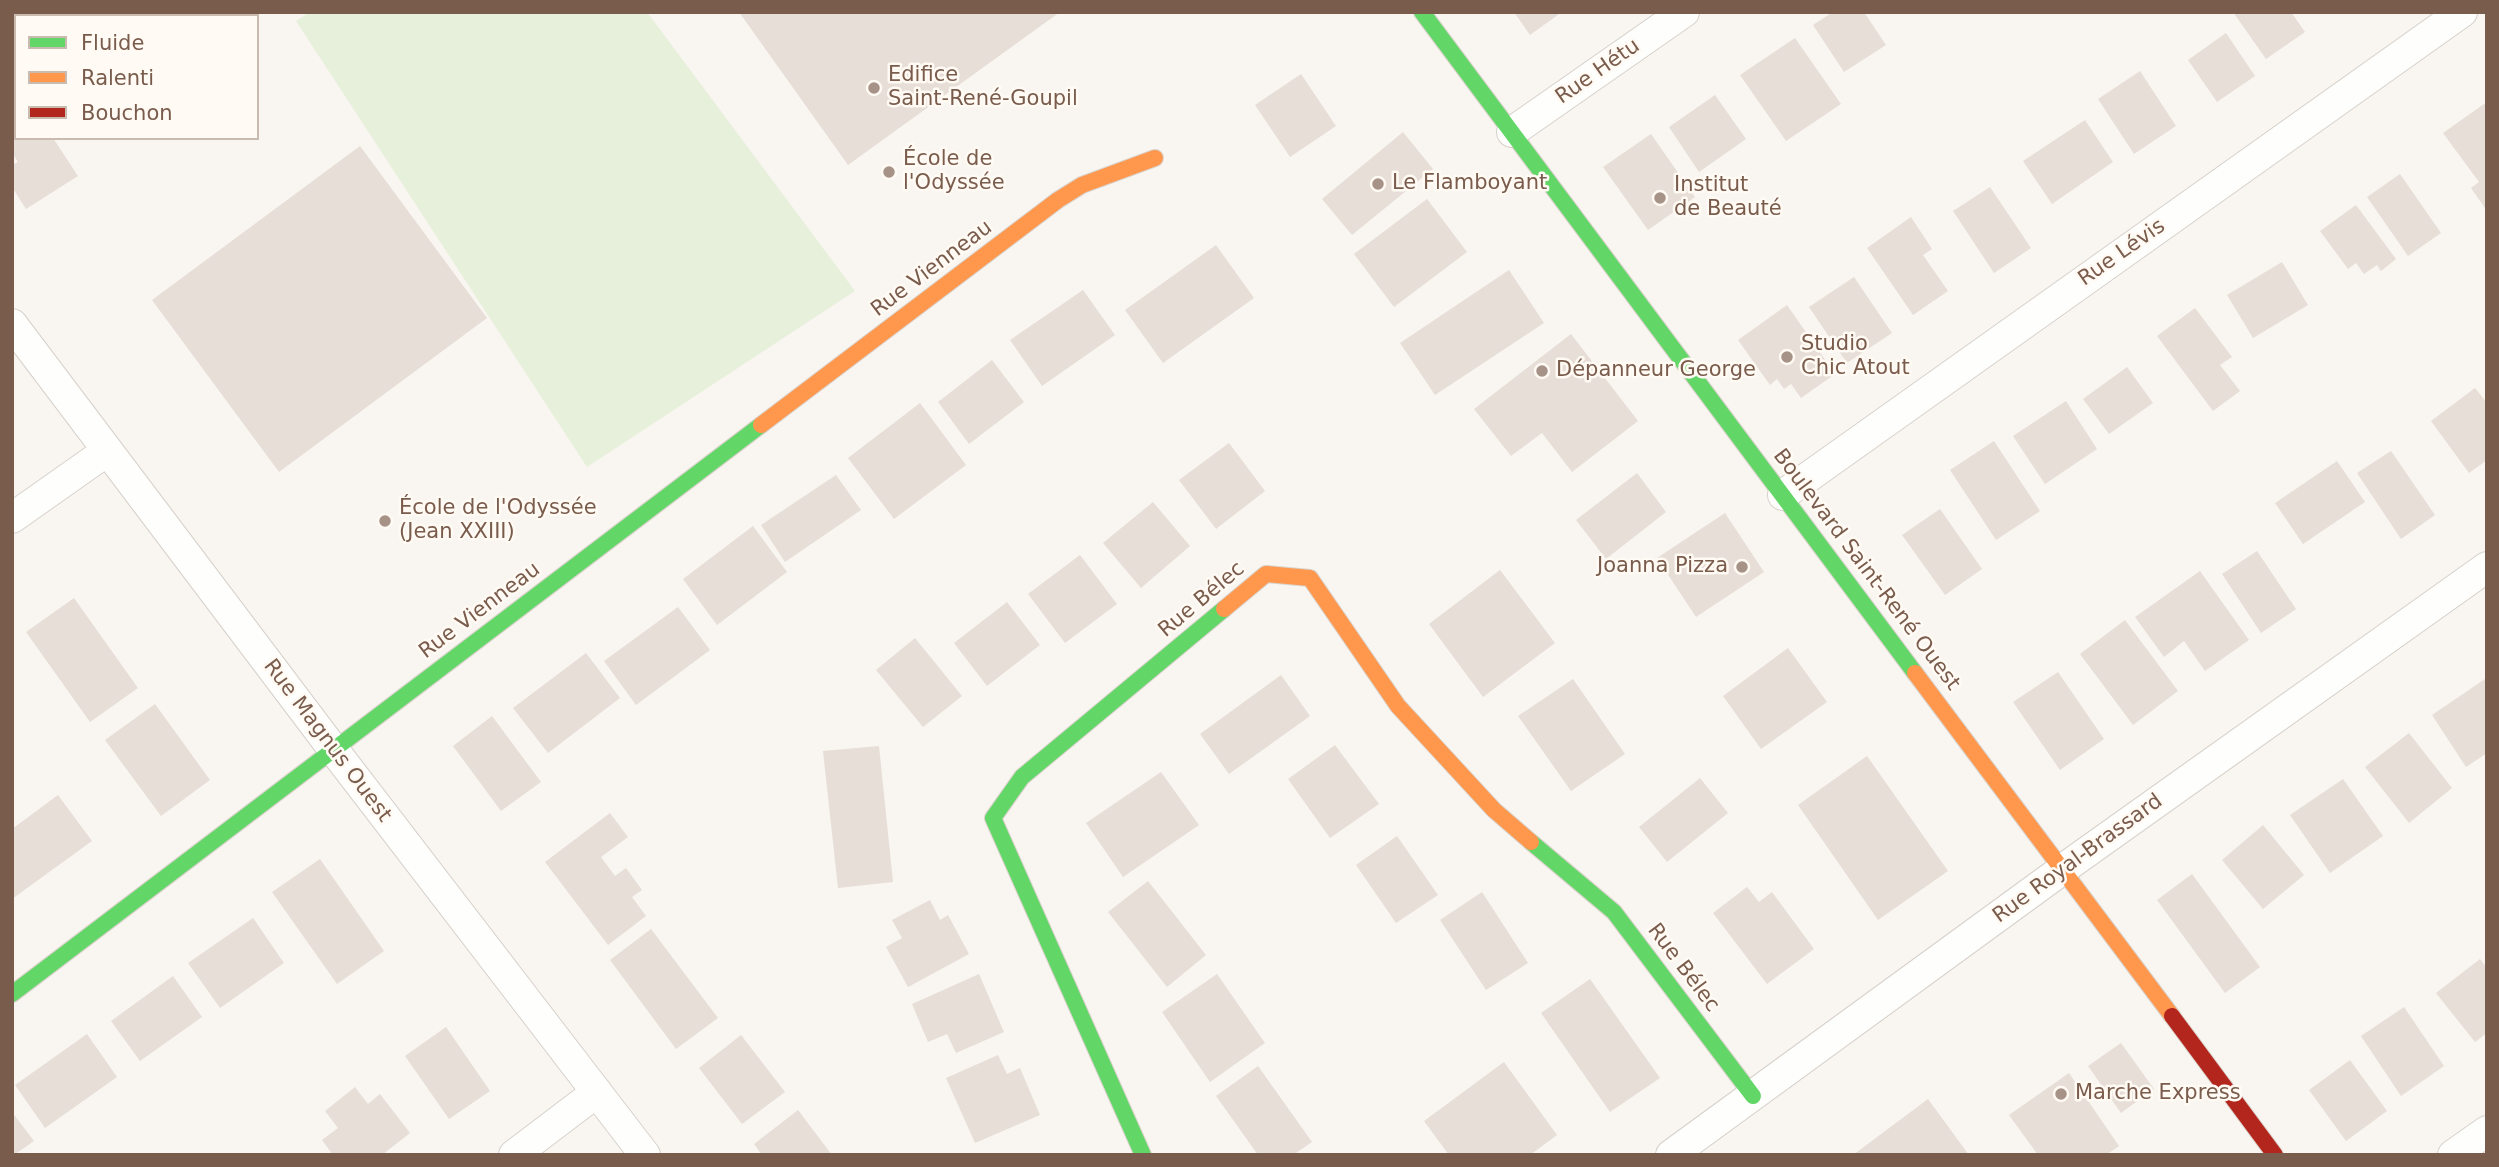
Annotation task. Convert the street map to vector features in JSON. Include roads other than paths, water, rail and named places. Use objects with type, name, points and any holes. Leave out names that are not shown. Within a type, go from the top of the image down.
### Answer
[{"type":"street","name":"Boulevard Saint-René Ouest","points":[[1422,12],[2275,1155]]},
{"type":"street","name":"Rue Hétu","points":[[1512,132],[1684,12]]},
{"type":"street","name":"Rue Lévis","points":[[1783,495],[2462,12]]},
{"type":"street","name":"Rue Vienneau","points":[[12,993],[1058,200],[1082,185],[1155,158]]},
{"type":"street","name":"Rue Magnus Ouest","points":[[12,324],[333,749],[645,1155]]},
{"type":"street","points":[[12,518],[107,451]]},
{"type":"street","name":"Rue Royal-Brassard","points":[[1671,1155],[2063,869],[2487,567]]},
{"type":"street","name":"Rue Bélec","points":[[1143,1155],[993,818],[1022,778],[1266,574],[1310,578],[1398,706],[1494,810],[1614,912],[1753,1096]]},
{"type":"street","points":[[514,1155],[597,1092]]},
{"type":"street","points":[[2453,1155],[2487,1131]]},
{"type":"place","name":"Edifice Saint-René-Goupil","points":[[874,88]]},
{"type":"place","name":"École de l'Odyssée","points":[[889,172]]},
{"type":"place","name":"Le Flamboyant","points":[[1378,184]]},
{"type":"place","name":"Institut de Beauté","points":[[1660,198]]},
{"type":"place","name":"Studio Chic Atout","points":[[1787,357]]},
{"type":"place","name":"Dépanneur George","points":[[1542,371]]},
{"type":"place","name":"École de l'Odyssée (Jean XXIII)","points":[[385,521]]},
{"type":"place","name":"Joanna Pizza","points":[[1742,567]]},
{"type":"place","name":"Marche Express","points":[[2061,1094]]}]
